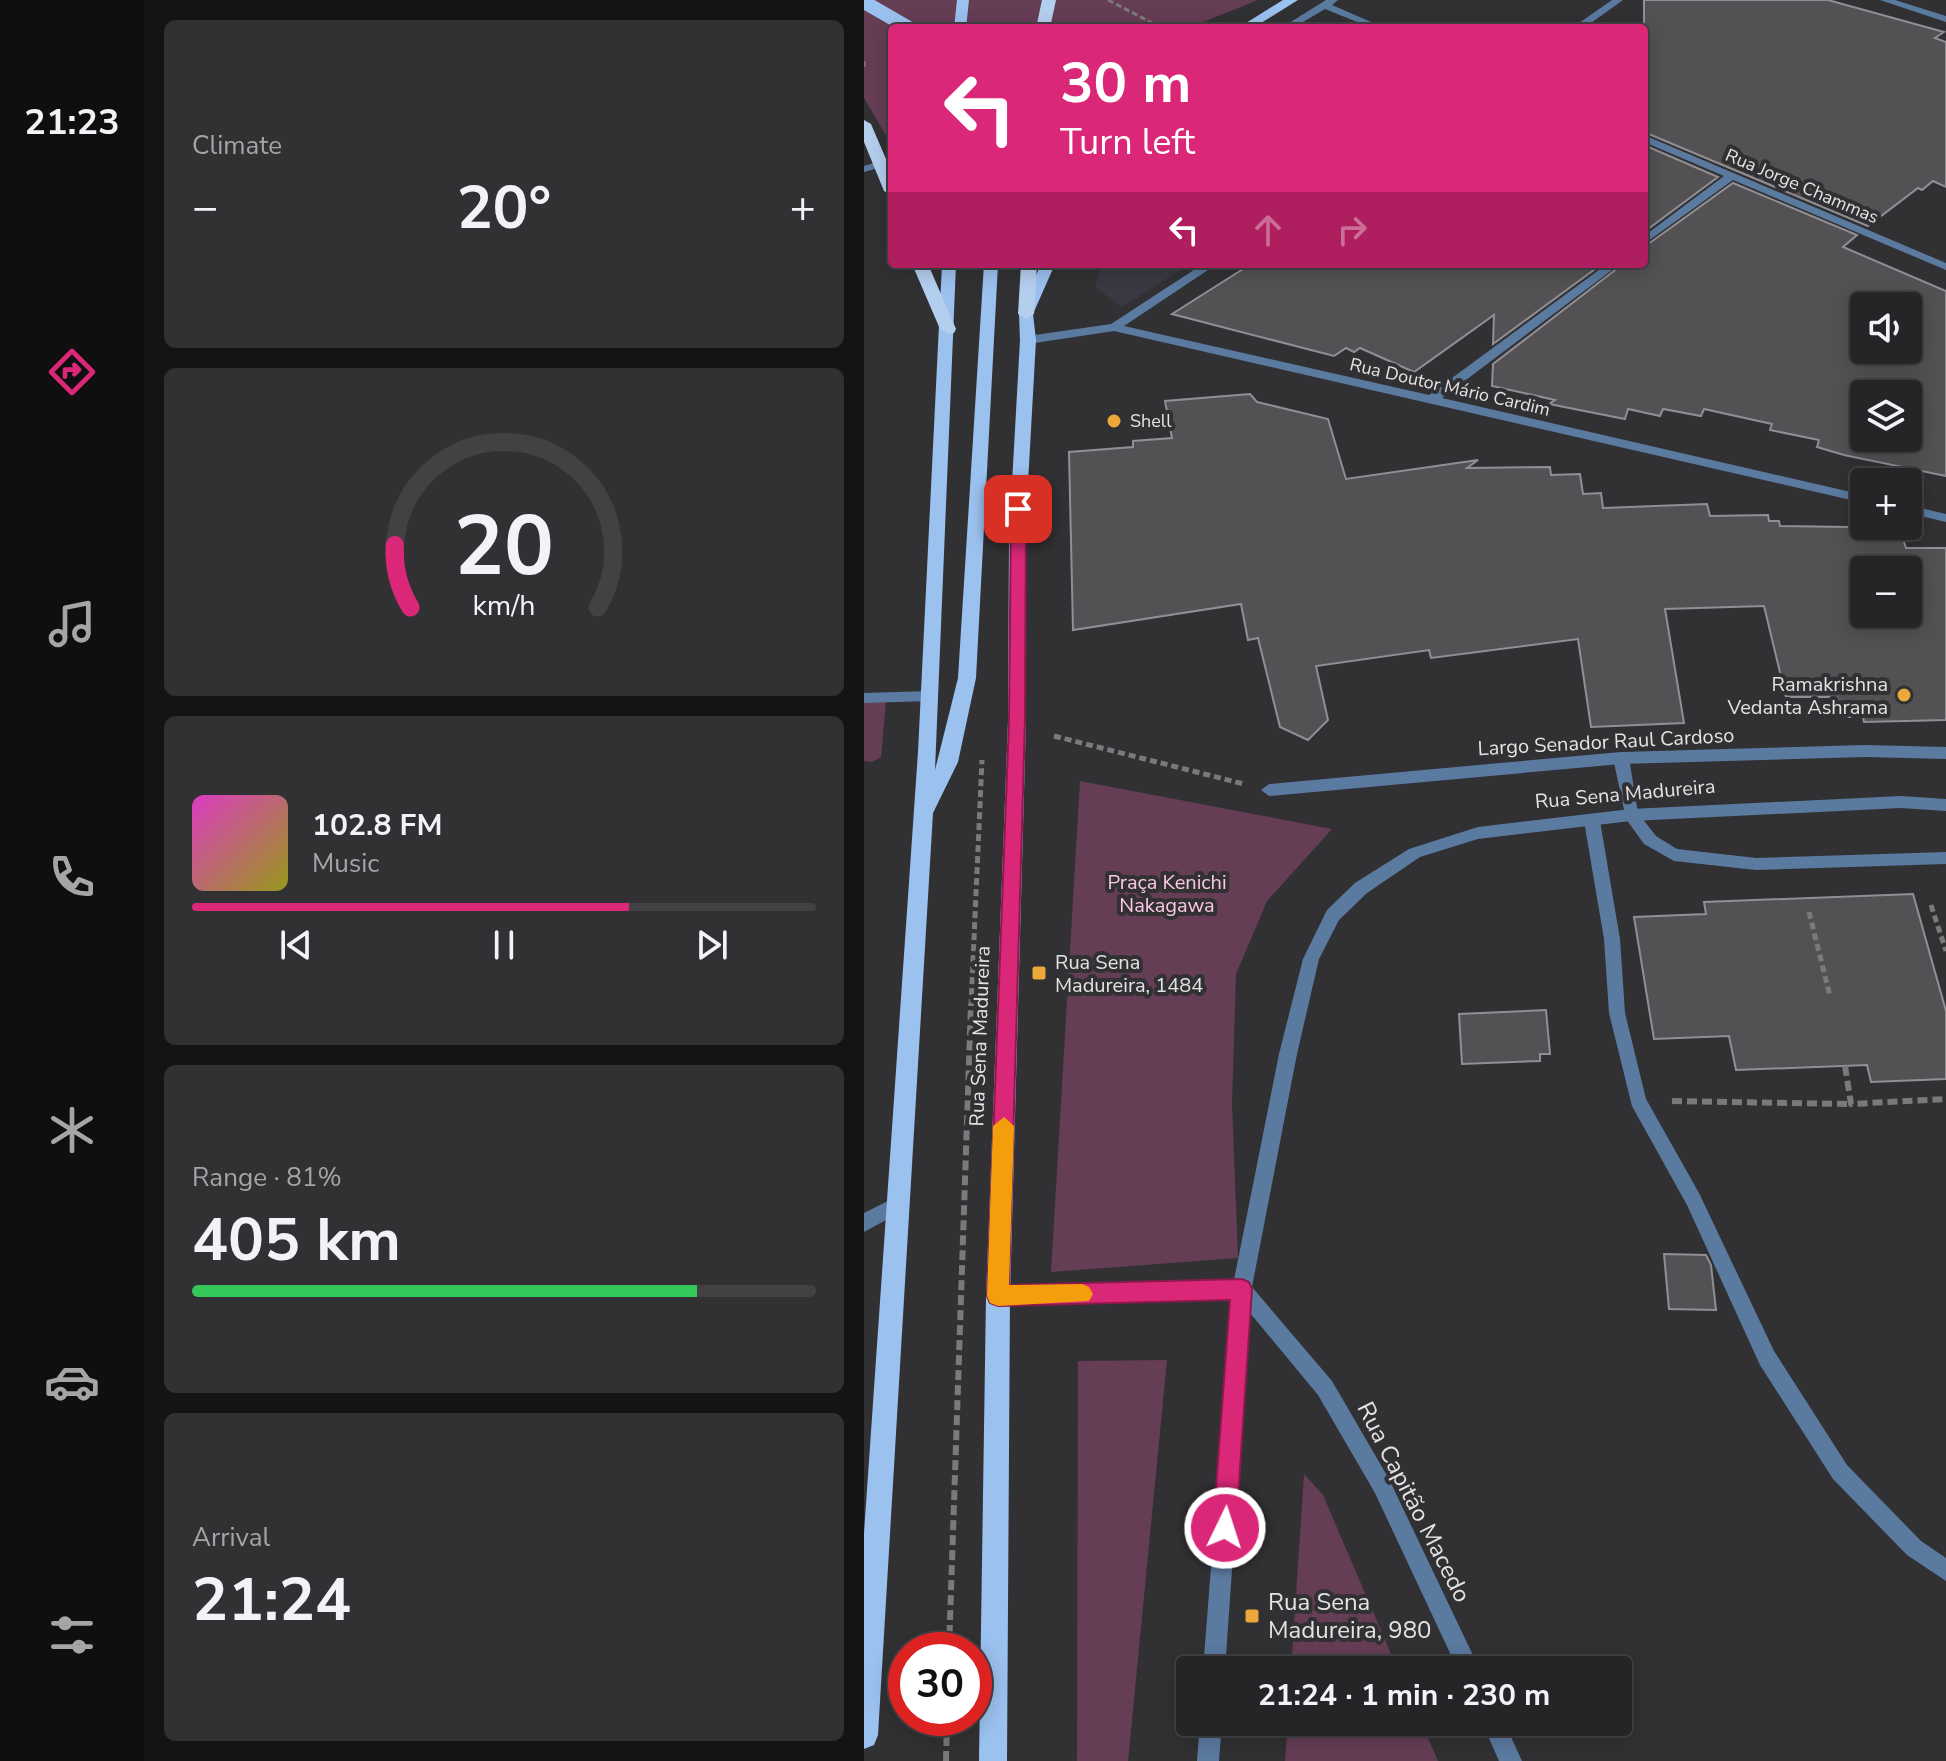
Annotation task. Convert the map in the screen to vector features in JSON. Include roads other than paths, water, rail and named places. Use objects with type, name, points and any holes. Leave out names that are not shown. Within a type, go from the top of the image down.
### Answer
[{"type":"highway","points":[[1044,24],[1049,0]]},
{"type":"highway","points":[[864,124],[888,181]]},
{"type":"highway","points":[[922,268],[948,329]]},
{"type":"highway","points":[[1026,314],[1029,268]]},
{"type":"main road","points":[[960,24],[963,0]]},
{"type":"main road","points":[[1251,24],[1292,0]]},
{"type":"main road","points":[[864,2],[902,24]]},
{"type":"main road","points":[[864,1735],[930,696],[949,268]]},
{"type":"main road","points":[[921,819],[949,762],[967,678],[991,268]]},
{"type":"main road","points":[[1026,314],[1046,268]]},
{"type":"main road","name":"Rua Sena Madureira","points":[[993,1761],[998,1296],[1017,721],[1017,537],[1028,340],[1026,314]]},
{"type":"street","points":[[1583,24],[1618,0]]},
{"type":"street","points":[[1885,0],[1946,19]]},
{"type":"street","points":[[1293,24],[1329,2],[1372,24]]},
{"type":"street","name":"Rua Jorge Chammas","points":[[1648,140],[1946,267]]},
{"type":"street","points":[[864,169],[881,164]]},
{"type":"street","points":[[1648,238],[1733,175]]},
{"type":"street","points":[[1114,327],[1205,268]]},
{"type":"street","points":[[1430,401],[1609,268]]},
{"type":"street","name":"Rua Doutor Mário Cardim","points":[[1028,340],[1114,327],[1850,496]]},
{"type":"street","points":[[1922,512],[1946,518]]},
{"type":"street","points":[[864,698],[930,696]]},
{"type":"street","name":"Largo Senador Raul Cardoso","points":[[1269,790],[1621,758],[1865,751],[1946,753]]},
{"type":"street","points":[[1621,758],[1631,815],[1650,840],[1674,855],[1756,864],[1946,858]]},
{"type":"street","name":"Rua Sena Madureira","points":[[1215,1656],[1242,1289],[1291,1040],[1311,959],[1333,915],[1361,888],[1415,853],[1478,833],[1631,815],[1901,802],[1946,805]]},
{"type":"street","points":[[1592,821],[1612,939],[1617,1013],[1638,1101],[1693,1199],[1767,1358],[1840,1472],[1914,1548],[1946,1571]]},
{"type":"street","points":[[864,1223],[900,1203]]},
{"type":"street","points":[[998,1296],[1242,1289]]},
{"type":"street","name":"Rua Capitão Macedo","points":[[1242,1289],[1325,1388],[1382,1486],[1462,1656]]},
{"type":"street","points":[[1208,1761],[1210,1736]]},
{"type":"street","points":[[1499,1736],[1511,1761]]},
{"type":"place","name":"Shell","points":[[1114,421]]},
{"type":"place","name":"Ramakrishna Vedanta Ashrama","points":[[1904,695]]},
{"type":"place","name":"Rua Sena Madureira, 1484","points":[[1039,973]]},
{"type":"place","name":"Rua Sena Madureira, 980","points":[[1252,1616]]},
{"type":"park label","name":"Praça Kenichi Nakagawa","points":[[1167,894]]}]
